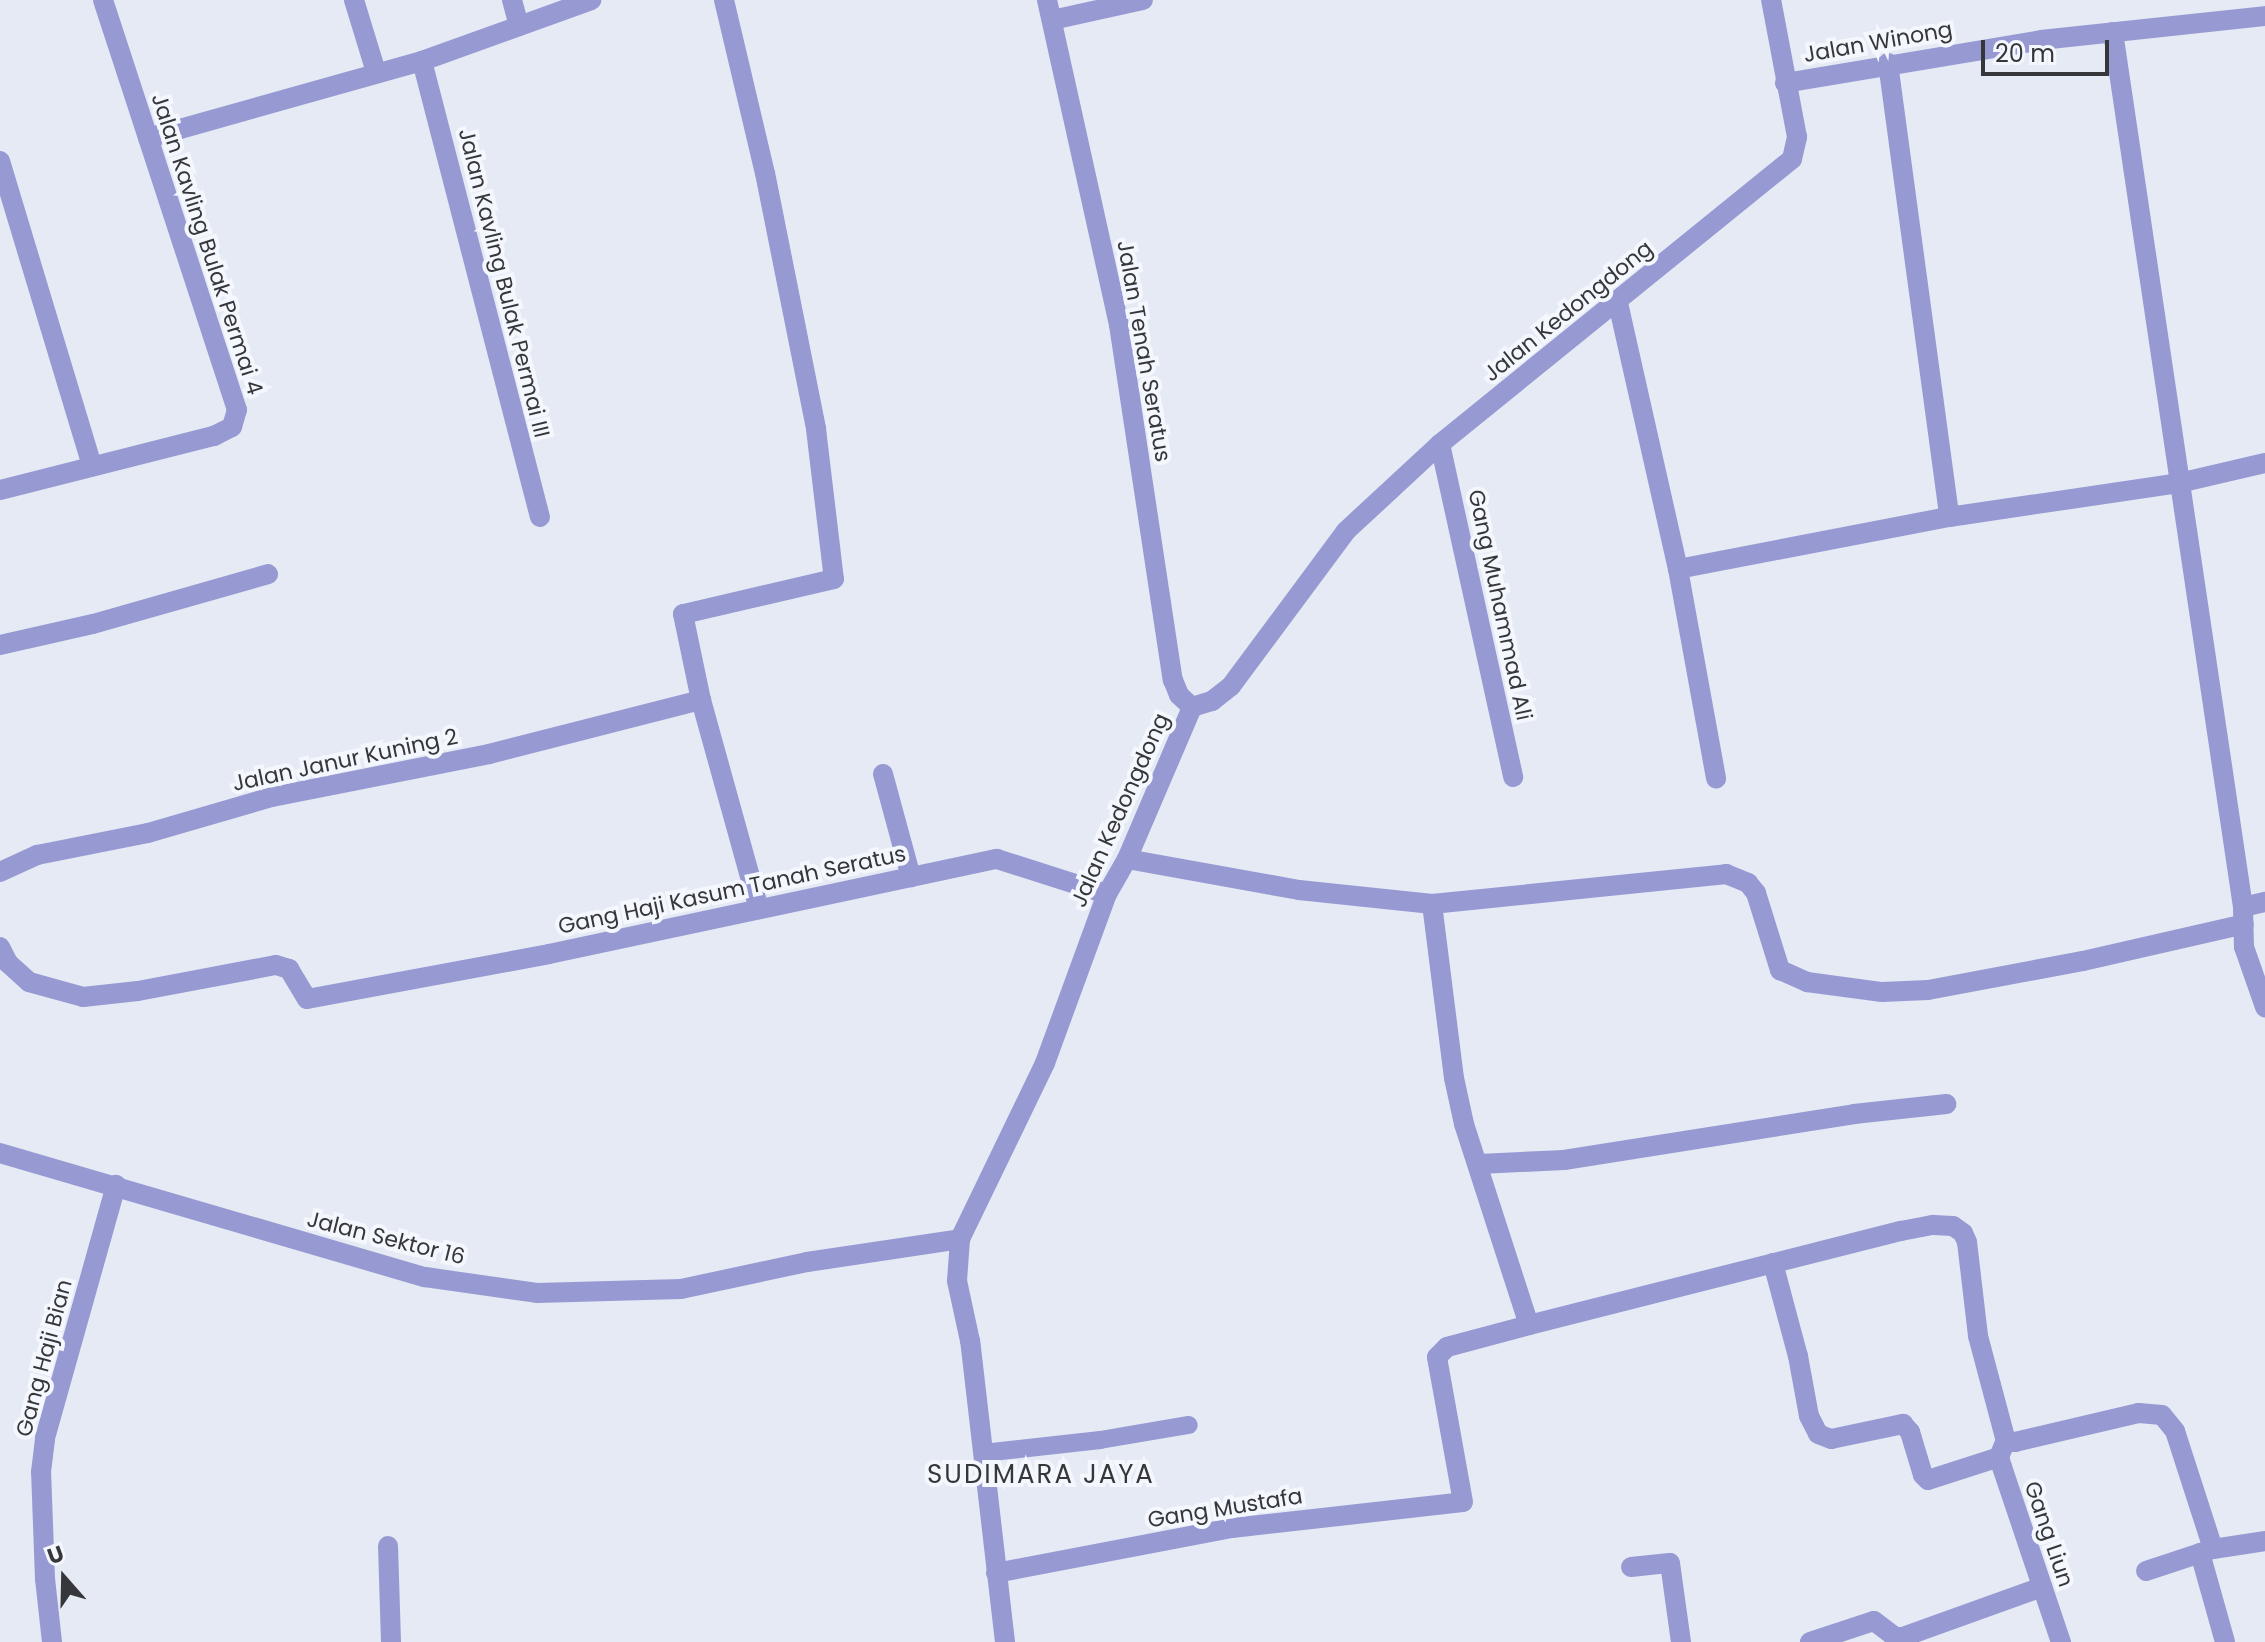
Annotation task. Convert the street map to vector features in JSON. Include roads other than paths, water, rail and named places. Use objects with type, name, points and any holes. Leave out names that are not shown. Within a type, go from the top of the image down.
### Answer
[{"type":"street","name":"Jalan Kavling Bulak Permai 4","points":[[0,490],[214,436],[232,427],[237,410],[103,0]]},
{"type":"street","points":[[354,0],[376,72]]},
{"type":"street","points":[[512,0],[519,26]]},
{"type":"street","points":[[148,138],[422,61],[591,0]]},
{"type":"street","points":[[724,0],[765,173],[816,429],[834,579],[683,614],[701,700],[759,909]]},
{"type":"street","points":[[1050,10],[1143,0]]},
{"type":"street","name":"Jalan Kedongdong","points":[[1005,1642],[970,1341],[957,1281],[960,1239],[1045,1063],[1107,894],[1127,859],[1192,707],[1212,701],[1231,686],[1346,531],[1440,444],[1618,303],[1792,159],[1797,137],[1771,0]]},
{"type":"street","name":"Jalan Tenah Seratus","points":[[1050,10],[1119,325],[1173,680],[1179,695],[1192,707]]},
{"type":"street","name":"Jalan Winong","points":[[1785,83],[1888,63],[2113,32],[2265,16]]},
{"type":"street","points":[[2113,32],[2243,916],[2244,947],[2265,1007]]},
{"type":"street","name":"Jalan Kavling Bulak Permai III","points":[[422,61],[540,517]]},
{"type":"street","points":[[1888,63],[1949,517]]},
{"type":"street","points":[[0,161],[92,466]]},
{"type":"street","points":[[1618,303],[1678,569],[1716,779]]},
{"type":"street","name":"Gang Muhammad Ali","points":[[1440,444],[1513,777]]},
{"type":"street","points":[[1678,569],[1949,517],[2179,483],[2265,463]]},
{"type":"street","points":[[0,645],[93,624],[268,574]]},
{"type":"street","name":"Jalan Janur Kuning 2","points":[[0,872],[37,855],[148,833],[272,797],[489,754],[701,700]]},
{"type":"street","points":[[883,774],[911,877]]},
{"type":"street","name":"Gang Haji Kasum Tanah Seratus","points":[[3,962],[29,982],[83,997],[138,991],[276,965],[289,969],[307,999],[997,859],[1107,894]]},
{"type":"street","points":[[1127,859],[1299,890],[1432,904],[1726,874],[1748,883],[1756,893],[1780,970],[1807,982],[1882,992],[1943,987],[2083,961],[2243,916],[2265,902]]},
{"type":"street","points":[[1432,904],[1454,1078],[1464,1124],[1529,1325],[1773,1263],[1798,1356],[1809,1416],[1818,1434],[1831,1439],[1903,1424],[1910,1432],[1923,1475],[1928,1480],[2015,1442],[2139,1413],[2162,1415],[2175,1431],[2207,1551],[2225,1642]]},
{"type":"street","points":[[1479,1164],[1564,1160],[1854,1114],[1946,1104]]},
{"type":"street","name":"Jalan Sektor 16","points":[[0,1153],[425,1277],[537,1293],[681,1289],[807,1262],[960,1239]]},
{"type":"street","name":"Gang Haji Bian","points":[[52,1642],[45,1579],[41,1472],[45,1438],[116,1185]]},
{"type":"street","name":"Gang Liun","points":[[1773,1263],[1933,1225],[1958,1229],[1967,1242],[1978,1336],[2003,1449],[2061,1642]]},
{"type":"street","name":"Gang Mustafa","points":[[996,1573],[1232,1528],[1463,1502],[1437,1357],[1447,1347],[1529,1325]]},
{"type":"street","points":[[2146,1571],[2207,1551],[2265,1541]]},
{"type":"street","points":[[388,1546],[391,1642]]},
{"type":"street","points":[[1631,1567],[1670,1563],[1681,1642]]},
{"type":"street","points":[[1810,1642],[1874,1621],[1895,1637],[1903,1637],[2042,1587]]},
{"type":"lane","points":[[983,1453],[1100,1440],[1189,1425]]},
{"type":"district","name":"SUDIMARA JAYA","points":[[1041,1475]]}]
